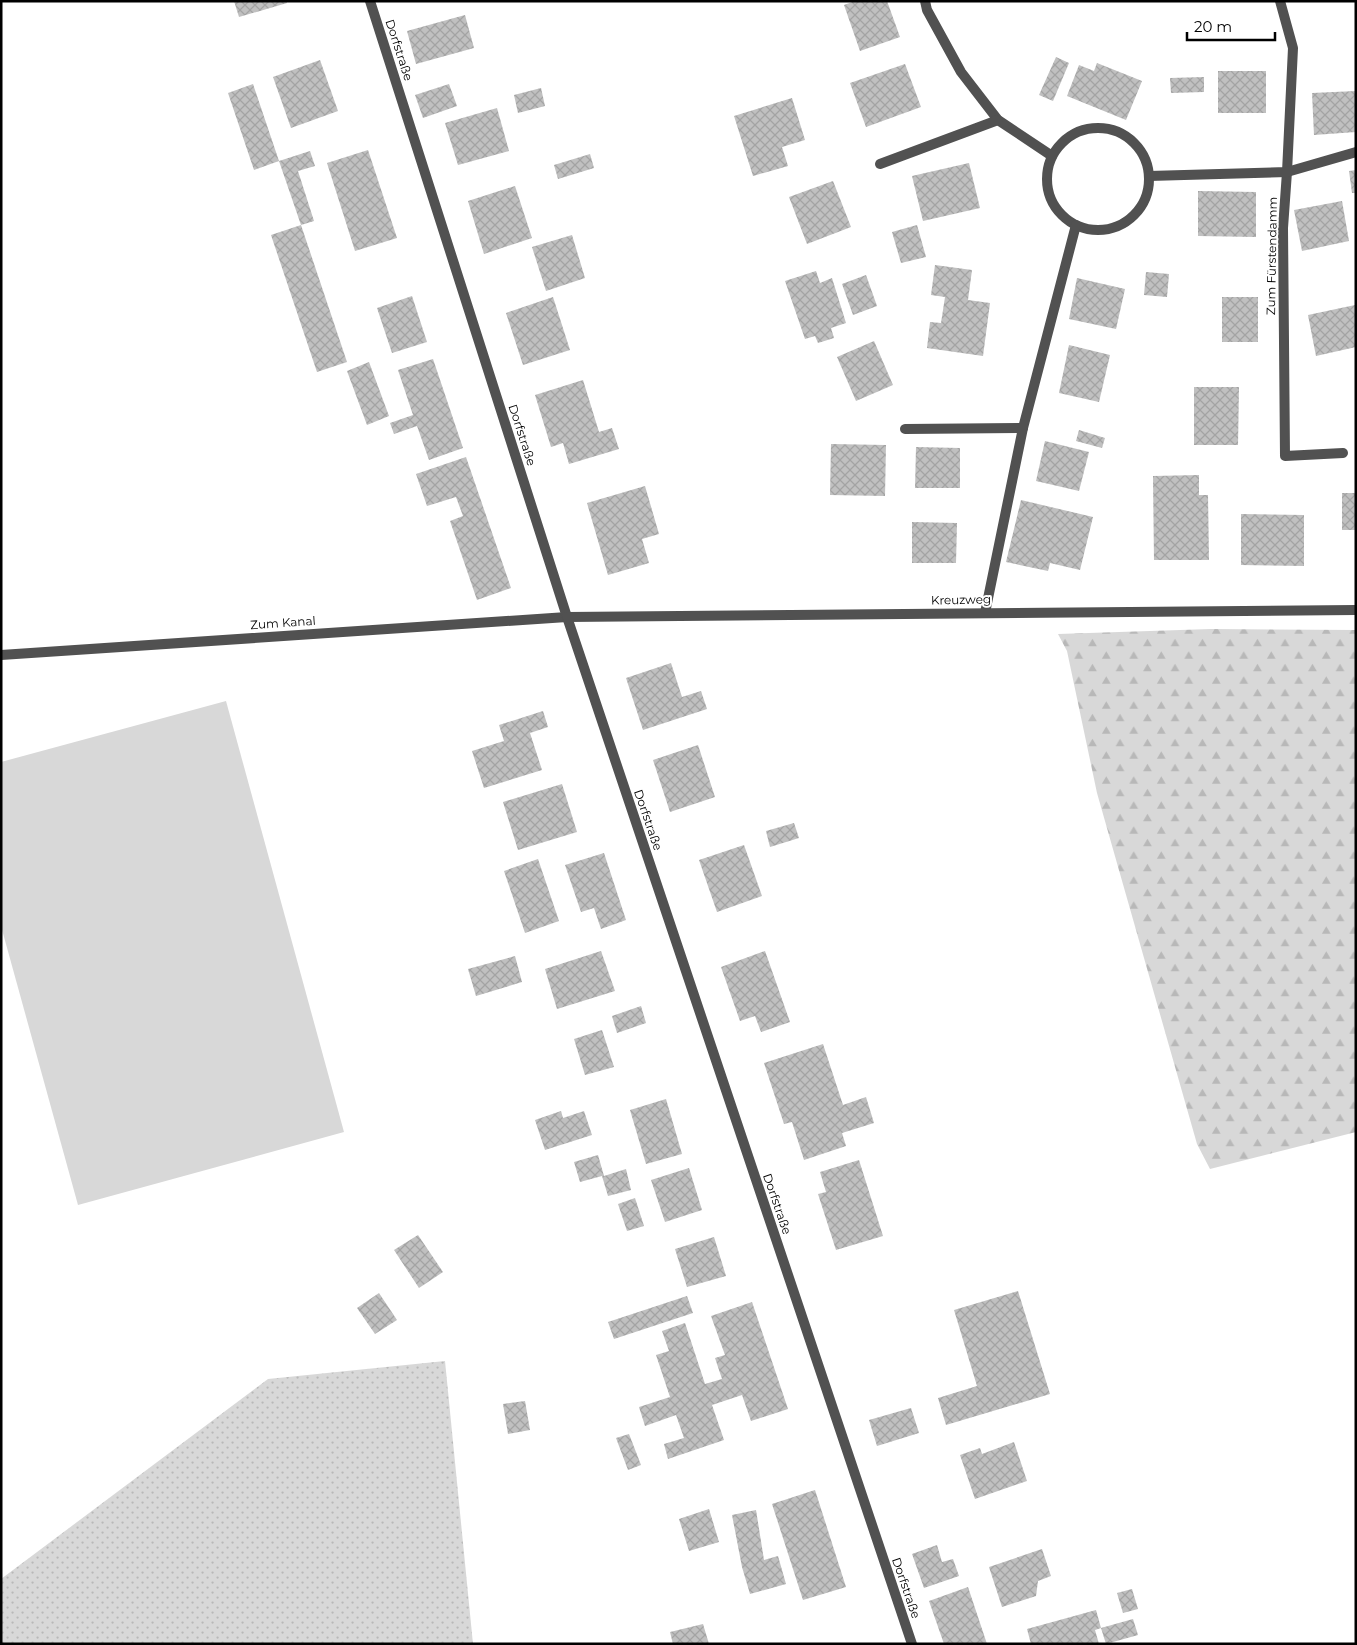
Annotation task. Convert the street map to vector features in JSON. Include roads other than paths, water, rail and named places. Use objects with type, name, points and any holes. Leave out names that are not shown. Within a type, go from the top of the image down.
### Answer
[{"type":"street","name":"Dorfstraße","points":[[370,1],[567,617],[912,1644]]},
{"type":"street","points":[[925,1],[927,10],[961,72],[998,120],[1052,156]]},
{"type":"street","name":"Zum Fürstendamm","points":[[1280,1],[1293,48],[1283,228],[1285,456],[1343,453]]},
{"type":"street","points":[[880,164],[998,120]]},
{"type":"street","points":[[1104,128],[1120,133],[1135,144],[1145,158],[1149,176],[1148,192],[1140,208],[1128,221],[1111,228],[1094,230],[1076,225],[1055,207],[1048,191],[1047,173],[1052,156],[1064,140],[1079,131],[1104,128]]},
{"type":"street","points":[[1149,176],[1287,172],[1356,152]]},
{"type":"street","points":[[986,613],[1024,428],[1076,225]]},
{"type":"street","points":[[905,429],[1024,428]]},
{"type":"street","name":"Kreuzweg","points":[[567,617],[1356,610]]},
{"type":"street","name":"Zum Kanal","points":[[1,655],[567,617]]}]
